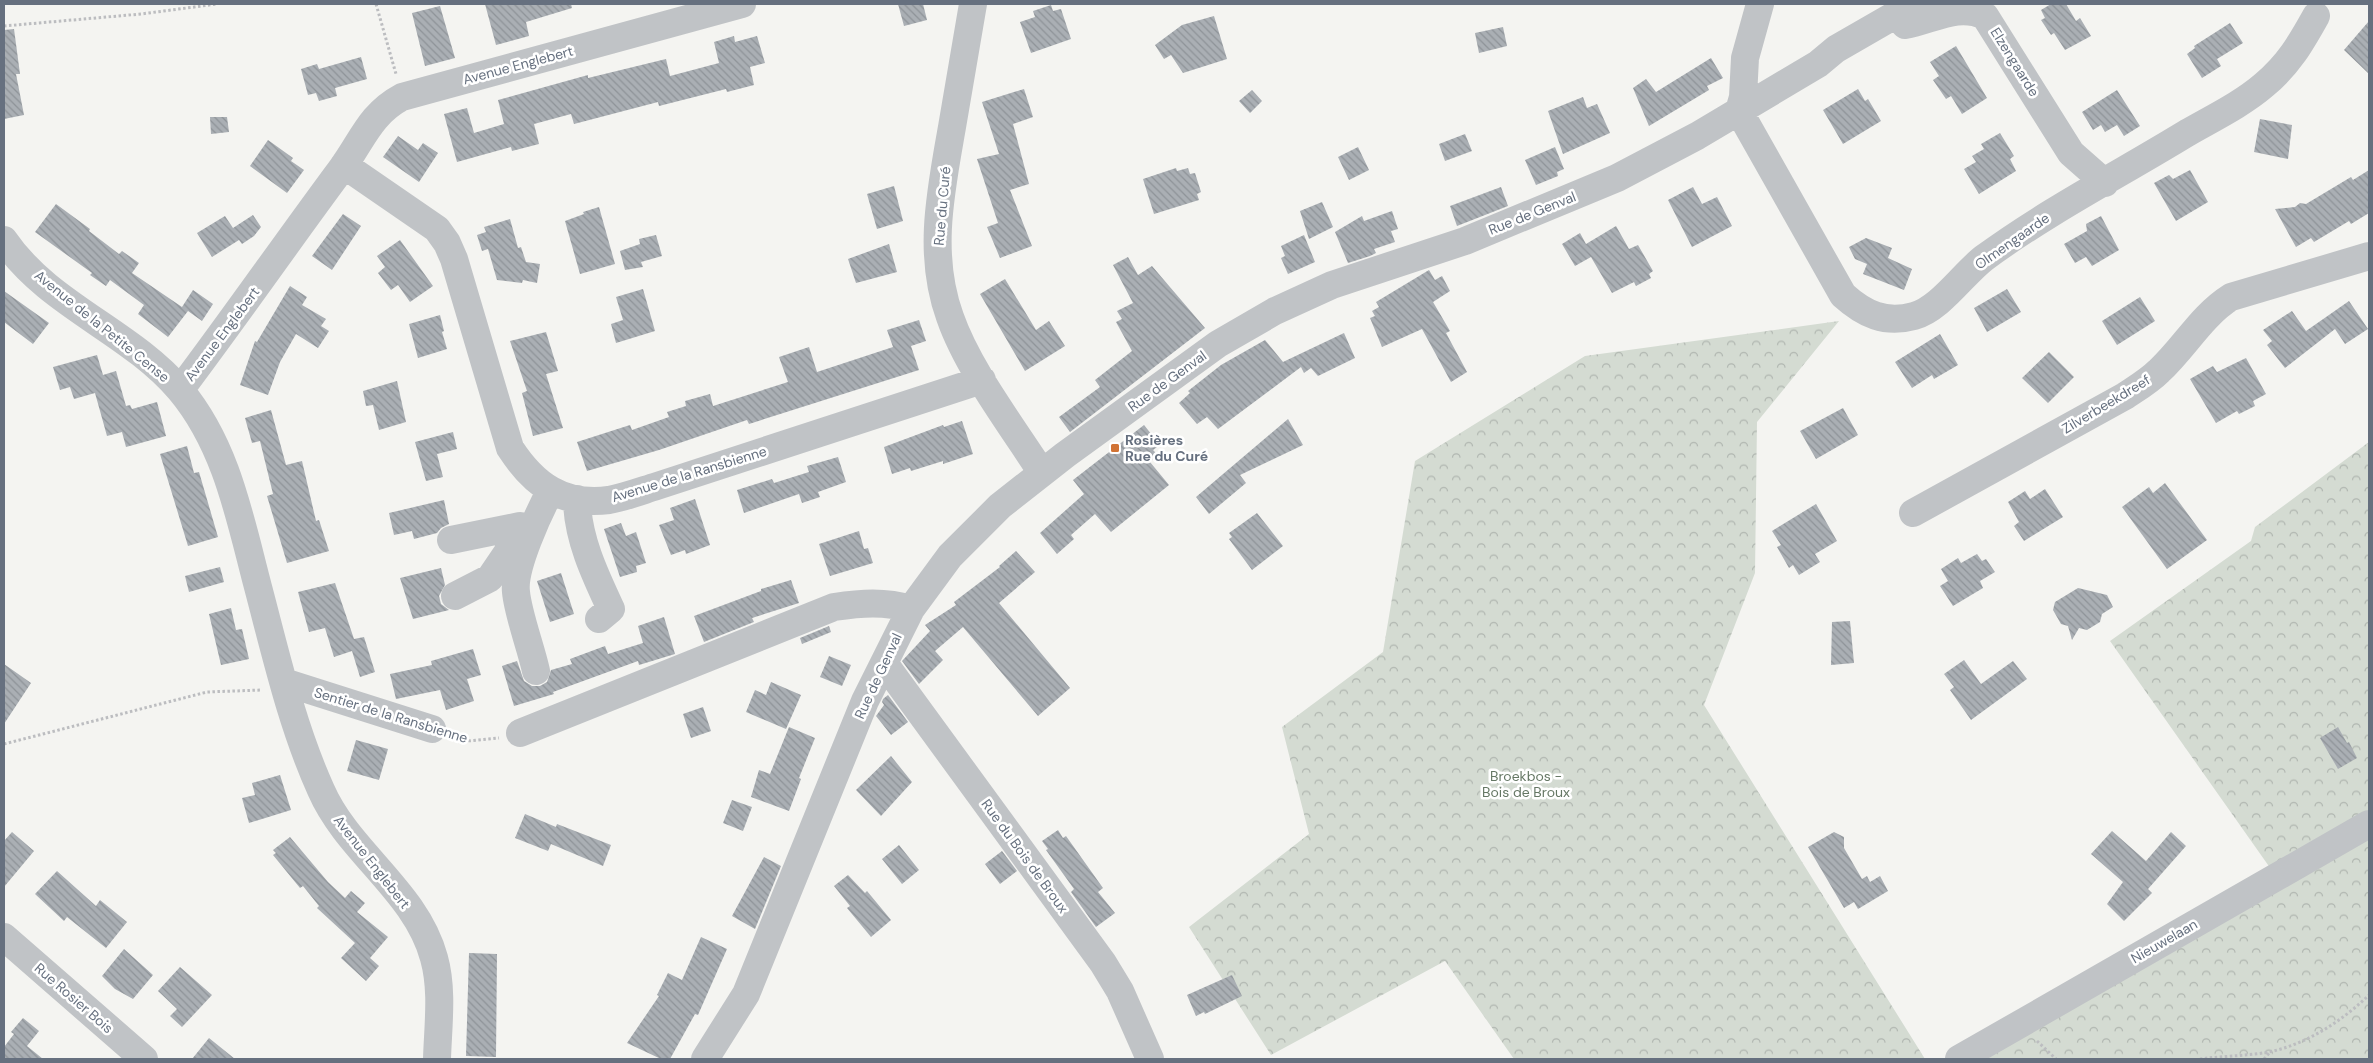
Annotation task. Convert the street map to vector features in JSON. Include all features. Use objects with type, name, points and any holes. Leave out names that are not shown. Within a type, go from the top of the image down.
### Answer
[{"type":"street","name":"Avenue Englebert","points":[[437,1059],[440,996],[434,956],[419,923],[396,890],[344,830],[322,794],[302,747],[240,515],[224,465],[203,424],[180,390],[344,165],[376,116],[391,103],[402,97],[742,4]]},
{"type":"street","name":"Rue du Curé","points":[[973,4],[944,170],[937,228],[937,245],[944,298],[963,350],[1042,473]]},
{"type":"street","points":[[1739,111],[1743,97],[1745,58],[1760,4]]},
{"type":"street","name":"Rue de Genval","points":[[705,1059],[746,994],[865,701],[911,609],[950,556],[1000,506],[1218,344],[1275,311],[1332,285],[1465,241],[1617,178],[1739,111],[1818,64],[1836,49],[1905,9]]},
{"type":"street","name":"Elzengaarde","points":[[1905,9],[1905,25],[1959,10],[1972,10],[1985,16],[2071,153],[2105,182]]},
{"type":"street","name":"Olmengaarde","points":[[1739,111],[1843,295],[1856,307],[1875,317],[1898,319],[1917,315],[1935,304],[1982,259],[2033,224],[2264,85],[2295,54],[2316,16]]},
{"type":"street","name":"Avenue de la Ransbienne","points":[[344,165],[437,229],[447,243],[454,259],[510,448],[524,470],[551,490],[577,498],[610,500],[982,380]]},
{"type":"street","name":"Avenue de la Petite Cense","points":[[4,240],[13,253],[52,290],[154,364],[180,390]]},
{"type":"street","name":"Zilverbeekdreef","points":[[1913,512],[2125,396],[2160,371],[2217,306],[2231,297],[2369,256]]},
{"type":"street","points":[[455,596],[490,578],[551,490]]},
{"type":"street","points":[[577,498],[577,519],[610,613]]},
{"type":"street","points":[[451,540],[529,522]]},
{"type":"street","points":[[529,522],[515,591],[536,671]]},
{"type":"street","points":[[520,733],[834,607],[876,603],[898,605],[911,609]]},
{"type":"street","name":"Rue du Bois de Broux","points":[[884,663],[1103,963],[1120,990],[1150,1059]]},
{"type":"street","name":"Sentier de la Ransbienne","points":[[284,682],[432,729]]},
{"type":"street","name":"Nieuwelaan","points":[[1959,1059],[2369,824]]},
{"type":"street","name":"Rue Rosier Bois","points":[[4,937],[144,1059]]},
{"type":"path","points":[[4,26],[141,14],[217,4]]},
{"type":"path","points":[[376,4],[402,97]]},
{"type":"path","points":[[4,744],[207,692],[266,690],[284,682]]},
{"type":"path","name":"Sentier de la Ransbienne","points":[[432,729],[467,741],[504,738],[520,733]]},
{"type":"path","points":[[2200,1059],[2270,1052],[2319,1033],[2354,1010],[2369,995]]},
{"type":"path","points":[[2264,1059],[2270,1052]]},
{"type":"green space","name":"Broekbos - Bois de Broux","points":[[1839,321],[1757,422],[1755,573],[1704,705],[1925,1059],[1514,1059],[1445,961],[1271,1055],[1189,927],[1309,834],[1282,727],[1383,652],[1415,461],[1585,356]]},
{"type":"green space","points":[[2369,442],[2369,1059],[1947,1059],[2273,872],[2110,641],[2251,541],[2255,527]]},
{"type":"building","points":[[485,4],[571,4],[572,8],[526,22],[529,36],[496,45]]},
{"type":"building","points":[[898,4],[923,4],[927,20],[904,26]]},
{"type":"building","points":[[2051,4],[2066,4],[2076,21],[2080,18],[2091,36],[2065,50],[2054,33],[2051,35],[2041,20],[2045,18],[2041,10]]},
{"type":"building","points":[[1051,5],[1053,11],[1061,9],[1071,39],[1031,53],[1020,22],[1035,17],[1033,11]]},
{"type":"building","points":[[440,6],[455,58],[425,66],[412,13]]},
{"type":"building","points":[[1214,16],[1227,59],[1183,73],[1171,55],[1164,59],[1155,45],[1182,25]]},
{"type":"building","points":[[2369,21],[2369,74],[2344,50]]},
{"type":"building","points":[[2230,23],[2243,43],[2217,59],[2221,66],[2202,78],[2187,54],[2195,48],[2194,46]]},
{"type":"building","points":[[1503,27],[1507,46],[1479,53],[1475,33]]},
{"type":"building","points":[[14,29],[20,74],[16,74],[24,115],[4,119],[4,30]]},
{"type":"building","points":[[734,36],[735,42],[757,36],[765,63],[750,67],[754,85],[727,92],[726,89],[659,106],[658,102],[574,124],[571,114],[534,124],[539,144],[512,151],[511,147],[457,162],[444,114],[467,108],[474,133],[504,124],[498,100],[588,75],[588,78],[666,59],[670,76],[719,63],[714,42]]},
{"type":"building","points":[[1956,46],[1987,98],[1962,114],[1951,96],[1946,99],[1933,80],[1939,76],[1930,62]]},
{"type":"building","points":[[361,57],[367,79],[335,88],[337,96],[319,101],[316,93],[308,95],[301,69],[317,64],[319,69]]},
{"type":"building","points":[[1711,58],[1723,78],[1707,86],[1709,90],[1649,126],[1633,88],[1646,79],[1656,92]]},
{"type":"building","points":[[1024,89],[1033,117],[1013,124],[1029,184],[1010,190],[1032,246],[1000,258],[987,227],[998,223],[977,159],[999,154],[982,102]]},
{"type":"building","points":[[1858,89],[1865,101],[1868,99],[1881,121],[1843,144],[1823,110]]},
{"type":"building","points":[[1252,90],[1262,101],[1250,113],[1239,101]]},
{"type":"building","points":[[2117,90],[2140,126],[2124,136],[2117,125],[2105,132],[2101,125],[2093,130],[2082,112]]},
{"type":"building","points":[[1583,97],[1587,108],[1597,104],[1610,133],[1563,154],[1548,111]]},
{"type":"building","points":[[210,117],[227,117],[229,132],[211,134]]},
{"type":"building","points":[[2260,119],[2292,125],[2288,159],[2254,152]]},
{"type":"building","points":[[2000,133],[2014,156],[2010,159],[2016,171],[1979,194],[1964,169],[1976,162],[1972,156],[1984,149],[1981,144]]},
{"type":"building","points":[[1465,134],[1472,151],[1445,161],[1439,144]]},
{"type":"building","points":[[398,136],[418,150],[423,143],[438,153],[419,182],[383,157]]},
{"type":"building","points":[[268,140],[293,158],[291,161],[304,170],[287,193],[250,166]]},
{"type":"building","points":[[1358,147],[1369,170],[1349,180],[1338,157]]},
{"type":"building","points":[[1555,147],[1564,169],[1557,172],[1558,176],[1536,185],[1525,160]]},
{"type":"building","points":[[1176,168],[1177,171],[1188,168],[1190,174],[1195,173],[1201,192],[1197,194],[1199,200],[1154,214],[1143,179]]},
{"type":"building","points":[[2190,170],[2208,202],[2176,221],[2154,183],[2169,175],[2173,179]]},
{"type":"building","points":[[2369,170],[2369,213],[2351,224],[2349,221],[2314,242],[2311,238],[2296,247],[2275,209],[2295,207],[2300,203],[2306,204],[2351,177],[2353,180]]},
{"type":"building","points":[[894,186],[903,221],[877,229],[867,194]]},
{"type":"building","points":[[1501,187],[1508,206],[1457,226],[1450,206]]},
{"type":"building","points":[[1693,187],[1702,204],[1717,197],[1732,226],[1692,247],[1668,200]]},
{"type":"building","points":[[1322,202],[1333,227],[1309,239],[1300,211]]},
{"type":"building","points":[[56,204],[90,229],[89,231],[119,254],[122,251],[139,263],[132,273],[182,307],[193,290],[213,304],[202,321],[188,311],[168,337],[138,314],[144,305],[110,280],[106,286],[90,275],[92,273],[35,232]]},
{"type":"building","points":[[599,207],[615,264],[580,274],[565,221]]},
{"type":"building","points":[[1392,211],[1398,229],[1391,231],[1395,242],[1374,249],[1376,253],[1370,256],[1348,263],[1335,232],[1362,216],[1364,221]]},
{"type":"building","points":[[343,214],[361,226],[332,270],[312,256]]},
{"type":"building","points":[[253,215],[261,227],[254,236],[242,244],[239,240],[212,257],[197,233],[225,216],[233,228]]},
{"type":"building","points":[[2101,216],[2119,250],[2092,266],[2086,257],[2075,263],[2064,244],[2087,231],[2086,224]]},
{"type":"building","points":[[510,219],[518,248],[521,247],[526,262],[540,264],[537,283],[523,280],[522,283],[497,280],[488,249],[482,251],[477,235],[486,232],[484,227]]},
{"type":"building","points":[[1616,226],[1629,249],[1638,245],[1653,271],[1649,274],[1651,278],[1636,286],[1634,282],[1612,293],[1591,257],[1575,266],[1562,244],[1580,233],[1586,244]]},
{"type":"building","points":[[656,235],[662,256],[641,262],[643,267],[625,270],[620,251],[640,244],[639,239]]},
{"type":"building","points":[[1304,235],[1315,262],[1288,274],[1281,258],[1285,256],[1281,246]]},
{"type":"building","points":[[1866,238],[1892,248],[1888,258],[1912,269],[1904,290],[1863,274],[1867,264],[1855,259],[1849,247]]},
{"type":"building","points":[[400,240],[433,286],[410,302],[398,285],[391,290],[378,273],[385,267],[377,256]]},
{"type":"building","points":[[889,244],[897,272],[856,283],[848,259]]},
{"type":"building","points":[[1128,257],[1138,275],[1152,266],[1205,328],[1070,432],[1059,417],[1100,387],[1095,380],[1132,351],[1116,322],[1122,319],[1117,311],[1133,303],[1113,265]]},
{"type":"building","points":[[1429,270],[1435,280],[1442,276],[1450,291],[1433,302],[1450,331],[1446,333],[1467,372],[1451,382],[1422,329],[1382,347],[1370,318],[1375,316],[1372,311],[1379,307],[1376,302]]},
{"type":"building","points":[[1005,279],[1036,330],[1049,321],[1065,346],[1025,371],[980,294]]},
{"type":"building","points":[[290,286],[307,297],[302,305],[326,319],[321,326],[329,331],[318,348],[296,334],[280,362],[268,395],[240,385],[255,341],[257,342]]},
{"type":"building","points":[[643,289],[655,331],[616,343],[611,324],[623,320],[616,297]]},
{"type":"building","points":[[2007,289],[2021,312],[1987,332],[1974,308]]},
{"type":"building","points":[[4,291],[49,323],[33,344],[4,322]]},
{"type":"building","points":[[2140,297],[2155,321],[2117,345],[2102,321]]},
{"type":"building","points":[[2349,301],[2368,329],[2345,344],[2335,329],[2285,368],[2267,345],[2272,341],[2263,330],[2292,311],[2306,331]]},
{"type":"building","points":[[440,315],[447,349],[418,358],[409,324]]},
{"type":"building","points":[[919,320],[926,341],[911,346],[919,370],[749,424],[747,420],[659,450],[587,471],[577,442],[630,425],[632,430],[669,417],[667,412],[686,406],[685,401],[710,394],[713,406],[788,382],[779,357],[809,347],[817,372],[893,347],[887,330]]},
{"type":"building","points":[[546,332],[558,371],[546,374],[563,428],[533,436],[522,393],[527,391],[510,341]]},
{"type":"building","points":[[1344,333],[1355,358],[1318,376],[1311,368],[1304,373],[1301,367],[1218,429],[1207,417],[1197,424],[1179,403],[1190,393],[1188,391],[1221,365],[1265,340],[1283,362]]},
{"type":"building","points":[[1940,334],[1958,365],[1934,379],[1932,375],[1912,388],[1895,362]]},
{"type":"building","points":[[2049,352],[2074,377],[2048,403],[2022,378]]},
{"type":"building","points":[[97,355],[103,375],[116,371],[126,406],[130,405],[132,409],[157,402],[166,436],[126,447],[122,432],[107,436],[95,393],[74,399],[70,387],[60,390],[53,367]]},
{"type":"building","points":[[2246,358],[2266,394],[2253,401],[2255,406],[2239,414],[2237,411],[2216,423],[2190,379],[2213,366],[2217,372]]},
{"type":"building","points":[[397,381],[406,422],[379,430],[373,405],[366,406],[363,391]]},
{"type":"building","points":[[1843,408],[1858,435],[1816,459],[1800,431]]},
{"type":"building","points":[[271,410],[286,465],[302,461],[316,521],[319,520],[329,551],[287,563],[267,496],[273,494],[260,441],[252,443],[245,418]]},
{"type":"building","points":[[1288,419],[1303,445],[1240,475],[1246,483],[1209,514],[1196,497]]},
{"type":"building","points":[[962,421],[973,454],[943,464],[943,461],[911,471],[910,468],[892,474],[884,447],[943,425],[944,427]]},
{"type":"building","points":[[1144,425],[1160,445],[1153,450],[1158,455],[1150,462],[1169,485],[1111,532],[1095,514],[1071,535],[1074,539],[1057,554],[1040,533],[1084,494],[1073,480]]},
{"type":"building","points":[[453,432],[457,449],[437,454],[443,477],[426,481],[415,442]]},
{"type":"building","points":[[187,446],[194,473],[199,472],[218,537],[188,546],[160,454]]},
{"type":"building","points":[[838,457],[846,482],[818,492],[820,497],[802,503],[799,494],[744,513],[737,490],[772,479],[774,483],[809,472],[807,466]]},
{"type":"building","points":[[2165,483],[2207,540],[2167,569],[2122,507],[2149,487],[2153,493]]},
{"type":"building","points":[[2045,489],[2063,517],[2024,541],[2014,526],[2019,522],[2008,502],[2025,491],[2030,499]]},
{"type":"building","points":[[695,499],[710,545],[686,554],[685,550],[671,555],[659,525],[674,520],[670,508]]},
{"type":"building","points":[[444,500],[449,524],[441,528],[437,533],[414,539],[412,531],[394,535],[389,513]]},
{"type":"building","points":[[1816,504],[1837,541],[1815,554],[1820,562],[1799,575],[1793,565],[1789,568],[1777,547],[1781,545],[1772,531]]},
{"type":"building","points":[[1257,513],[1283,546],[1252,570],[1229,539],[1232,537],[1229,533]]},
{"type":"building","points":[[621,523],[626,536],[636,532],[646,563],[636,566],[637,572],[620,577],[604,529]]},
{"type":"building","points":[[859,531],[864,549],[868,548],[873,563],[830,576],[819,544]]},
{"type":"building","points":[[1016,551],[1035,572],[999,603],[1070,688],[1038,716],[963,627],[935,651],[943,660],[919,684],[902,661],[930,631],[925,625],[956,605],[954,602],[1000,567]]},
{"type":"building","points":[[1977,554],[1982,561],[1986,559],[1995,572],[1980,581],[1983,588],[1953,606],[1940,586],[1948,581],[1941,569],[1958,558],[1961,563]]},
{"type":"building","points":[[220,567],[224,582],[189,592],[185,576]]},
{"type":"building","points":[[441,568],[445,585],[439,596],[441,604],[449,610],[413,619],[400,578]]},
{"type":"building","points":[[561,573],[574,614],[550,622],[537,581]]},
{"type":"building","points":[[791,580],[799,603],[752,618],[754,622],[704,642],[694,616],[761,591],[761,589]]},
{"type":"building","points":[[335,583],[354,639],[364,637],[375,672],[360,677],[352,651],[334,657],[325,628],[309,632],[298,592]]},
{"type":"building","points":[[2078,588],[2107,595],[2113,607],[2102,614],[2100,622],[2087,630],[2079,628],[2072,640],[2068,626],[2061,624],[2053,610],[2055,602]]},
{"type":"building","points":[[231,608],[236,630],[242,629],[249,659],[221,665],[209,614]]},
{"type":"building","points":[[664,617],[675,654],[639,665],[638,661],[553,692],[554,694],[514,706],[502,666],[517,661],[524,681],[532,686],[540,686],[547,682],[551,670],[572,664],[570,659],[605,646],[608,654],[643,643],[638,626]]},
{"type":"building","points":[[1850,621],[1854,663],[1831,665],[1832,622]]},
{"type":"building","points":[[829,626],[831,632],[802,644],[800,638]]},
{"type":"building","points":[[473,649],[481,675],[467,679],[474,701],[446,710],[440,690],[396,699],[390,674],[432,665],[431,661]]},
{"type":"building","points":[[829,656],[851,665],[842,686],[820,677]]},
{"type":"building","points":[[1964,660],[1981,684],[2013,661],[2027,679],[1971,720],[1950,690],[1954,687],[1944,674]]},
{"type":"building","points":[[4,664],[31,683],[4,724]]},
{"type":"building","points":[[771,682],[801,695],[786,729],[746,712],[755,690],[766,695]]},
{"type":"building","points":[[888,695],[908,722],[891,735],[876,716],[884,705],[883,699]]},
{"type":"building","points":[[703,707],[711,731],[691,738],[683,714]]},
{"type":"building","points":[[789,727],[815,738],[799,778],[801,779],[789,811],[751,797],[759,770],[770,774]]},
{"type":"building","points":[[2338,727],[2347,743],[2349,742],[2357,758],[2338,769],[2320,738]]},
{"type":"building","points":[[356,740],[388,749],[379,780],[347,771]]},
{"type":"building","points":[[891,756],[912,782],[881,816],[856,790]]},
{"type":"building","points":[[280,775],[291,810],[249,823],[242,798],[255,795],[252,783]]},
{"type":"building","points":[[732,800],[752,807],[743,831],[723,823]]},
{"type":"building","points":[[525,814],[556,827],[557,824],[611,845],[603,866],[551,844],[548,851],[515,838]]},
{"type":"building","points":[[1058,830],[1063,838],[1066,836],[1103,888],[1098,892],[1115,913],[1096,927],[1071,892],[1074,889],[1046,850],[1048,849],[1042,841]]},
{"type":"building","points":[[2112,831],[2146,861],[2171,832],[2186,846],[2148,889],[2152,893],[2124,921],[2107,904],[2123,882],[2091,854]]},
{"type":"building","points":[[12,832],[34,851],[4,887],[4,841]]},
{"type":"building","points":[[1834,832],[1844,837],[1844,848],[1862,879],[1867,876],[1870,882],[1880,876],[1888,891],[1858,909],[1854,902],[1844,908],[1808,847]]},
{"type":"building","points":[[290,837],[328,882],[345,898],[351,891],[365,903],[357,912],[388,937],[370,958],[379,966],[366,981],[341,958],[355,943],[317,908],[319,906],[303,886],[300,888],[273,855],[276,853],[273,850]]},
{"type":"building","points":[[899,845],[919,870],[902,884],[882,859]]},
{"type":"building","points":[[1002,851],[1017,871],[1000,884],[985,864]]},
{"type":"building","points":[[764,857],[781,866],[755,929],[732,916]]},
{"type":"building","points":[[57,871],[96,906],[100,900],[127,922],[106,948],[67,917],[64,921],[35,894]]},
{"type":"building","points":[[848,875],[865,893],[867,891],[891,920],[871,937],[847,908],[850,906],[834,886]]},
{"type":"building","points":[[701,937],[727,949],[698,1015],[695,1014],[670,1059],[661,1059],[627,1043],[659,996],[657,995],[668,973],[682,980]]},
{"type":"building","points":[[124,949],[153,975],[133,999],[115,989],[102,976]]},
{"type":"building","points":[[469,953],[497,954],[496,1057],[466,1056]]},
{"type":"building","points":[[180,967],[212,995],[182,1027],[170,1016],[177,1009],[158,991]]},
{"type":"building","points":[[1232,975],[1242,996],[1205,1014],[1204,1012],[1196,1016],[1187,995]]},
{"type":"building","points":[[23,1018],[39,1031],[27,1046],[43,1059],[4,1059],[4,1047],[14,1034],[11,1032]]},
{"type":"building","points":[[209,1038],[235,1059],[192,1059]]},
{"type":"place","name":"Rosières Rue du Curé","points":[[1115,448]]}]
